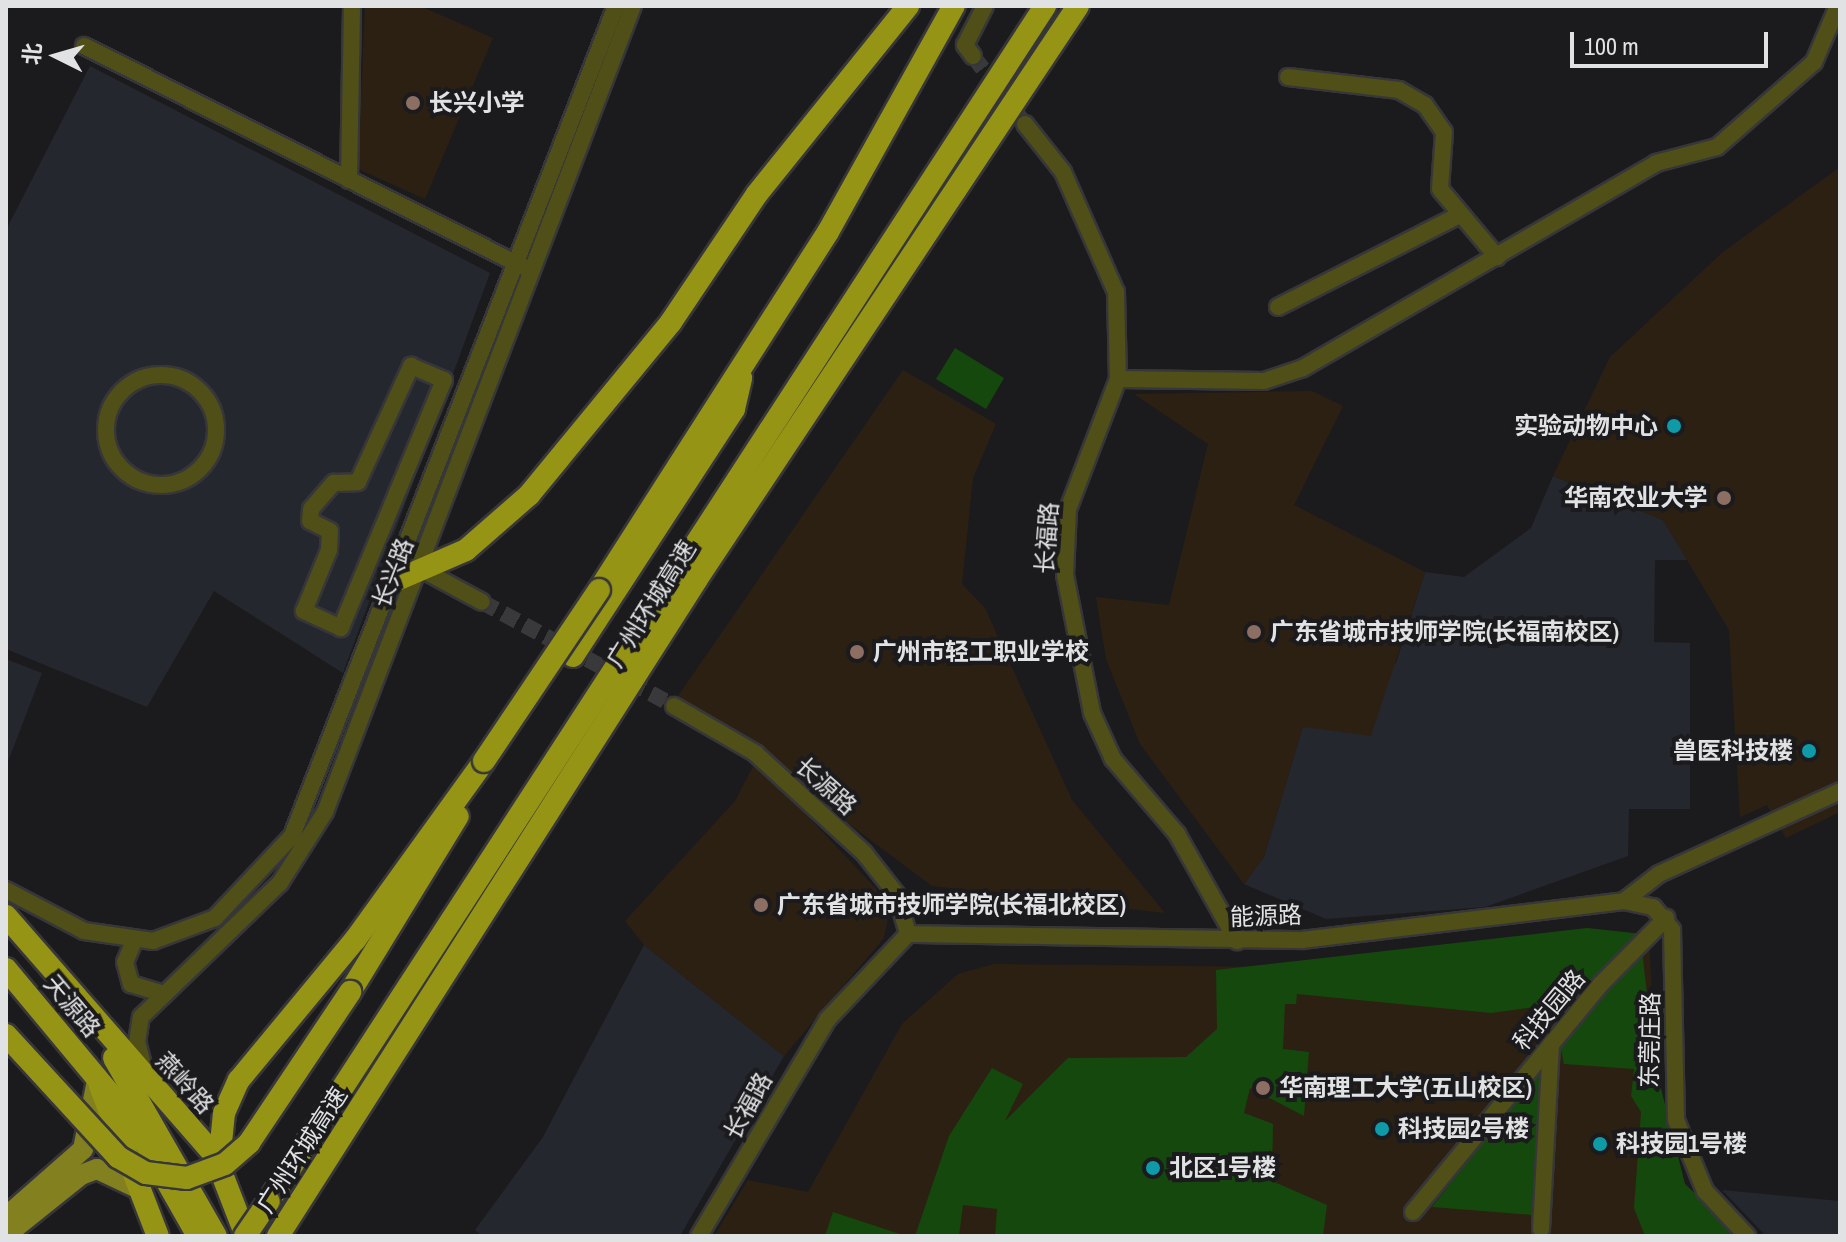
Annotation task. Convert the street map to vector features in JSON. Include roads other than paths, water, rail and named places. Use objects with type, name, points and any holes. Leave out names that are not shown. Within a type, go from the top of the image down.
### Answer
[{"type":"highway","points":[[397,580],[493,531],[529,495],[671,322],[757,194],[908,6]]},
{"type":"highway","points":[[219,1163],[224,1113],[239,1080],[355,940],[484,761],[599,590],[782,302],[954,6]]},
{"type":"highway","name":"广州环城高速","points":[[245,1236],[1045,6]]},
{"type":"highway","name":"广州环城高速","points":[[278,1236],[705,567],[1078,6]]},
{"type":"highway","points":[[573,656],[734,409],[782,302]]},
{"type":"highway","points":[[6,1035],[92,1130],[146,1173],[178,1178],[217,1169],[249,1143],[434,866],[484,761]]},
{"type":"highway","name":"天源路","points":[[6,916],[63,975]]},
{"type":"highway","name":"天源路","points":[[6,969],[97,1077]]},
{"type":"highway","points":[[63,975],[181,1165],[216,1236]]},
{"type":"highway","name":"燕岭路","points":[[63,975],[219,1163],[245,1236]]},
{"type":"highway","points":[[97,1077],[135,1187],[158,1236]]},
{"type":"highway","points":[[97,1077],[162,1166],[198,1236]]},
{"type":"main road","points":[[6,1235],[67,1175],[92,1130],[97,1077]]},
{"type":"main road","points":[[6,1217],[67,1175],[97,1169],[135,1187]]},
{"type":"street","points":[[349,180],[352,6]]},
{"type":"street","name":"长兴路","points":[[164,1100],[137,1042],[141,1017],[265,900],[311,839],[421,569],[616,6]]},
{"type":"street","name":"长兴路","points":[[6,890],[84,931],[134,941],[173,937],[215,918],[280,853],[313,797],[397,580],[633,6]]},
{"type":"street","points":[[973,56],[965,45],[985,6]]},
{"type":"street","points":[[1118,379],[1264,381],[1290,373],[1497,257],[1656,163],[1717,147],[1814,62],[1838,6]]},
{"type":"street","points":[[84,46],[526,268]]},
{"type":"street","points":[[1288,77],[1399,90],[1425,105],[1444,132],[1440,189],[1497,257]]},
{"type":"street","name":"长福路","points":[[1025,124],[1063,172],[1116,292],[1118,379],[1068,509],[1065,575],[1092,713],[1113,759],[1177,834],[1237,941]]},
{"type":"street","points":[[1278,307],[1461,214]]},
{"type":"street","points":[[411,366],[444,380],[341,628],[304,611],[329,550],[330,531],[310,521],[311,509],[324,489],[346,480],[358,482],[411,366]]},
{"type":"street","points":[[152,375],[188,381],[212,408],[211,452],[179,483],[143,482],[111,452],[111,407],[135,380],[152,375]]},
{"type":"street","points":[[421,569],[482,602]]},
{"type":"street","name":"长源路","points":[[674,706],[755,753],[864,853],[897,895],[908,934]]},
{"type":"street","points":[[1624,901],[1659,874],[1840,791]]},
{"type":"street","points":[[1624,901],[1666,918]]},
{"type":"street","name":"能源路","points":[[908,934],[1302,940],[1624,901]]},
{"type":"street","name":"科技园路","points":[[1413,1212],[1551,1044],[1666,918]]},
{"type":"street","name":"东莞庄路","points":[[1666,918],[1675,953],[1676,1120],[1705,1191],[1747,1236]]},
{"type":"street","name":"长福路","points":[[699,1236],[828,1019],[908,934]]},
{"type":"street","points":[[134,941],[125,962],[131,984],[164,994]]},
{"type":"street","points":[[1541,1229],[1551,1044]]},
{"type":"tunnel","points":[[973,56],[1025,124]]},
{"type":"tunnel","points":[[482,602],[674,706]]},
{"type":"place","name":"长兴小学","points":[[413,103]]},
{"type":"place","name":"实验动物中心","points":[[1674,426]]},
{"type":"place","name":"华南农业大学","points":[[1724,498]]},
{"type":"place","name":"广东省城市技师学院(长福南校区)","points":[[1254,632]]},
{"type":"place","name":"广州市轻工职业学校","points":[[857,652]]},
{"type":"place","name":"兽医科技楼","points":[[1809,751]]},
{"type":"place","name":"广东省城市技师学院(长福北校区)","points":[[761,905]]},
{"type":"place","name":"华南理工大学(五山校区)","points":[[1263,1088]]},
{"type":"place","name":"科技园2号楼","points":[[1382,1129]]},
{"type":"place","name":"科技园1号楼","points":[[1600,1144]]},
{"type":"place","name":"北区1号楼","points":[[1153,1168]]}]
